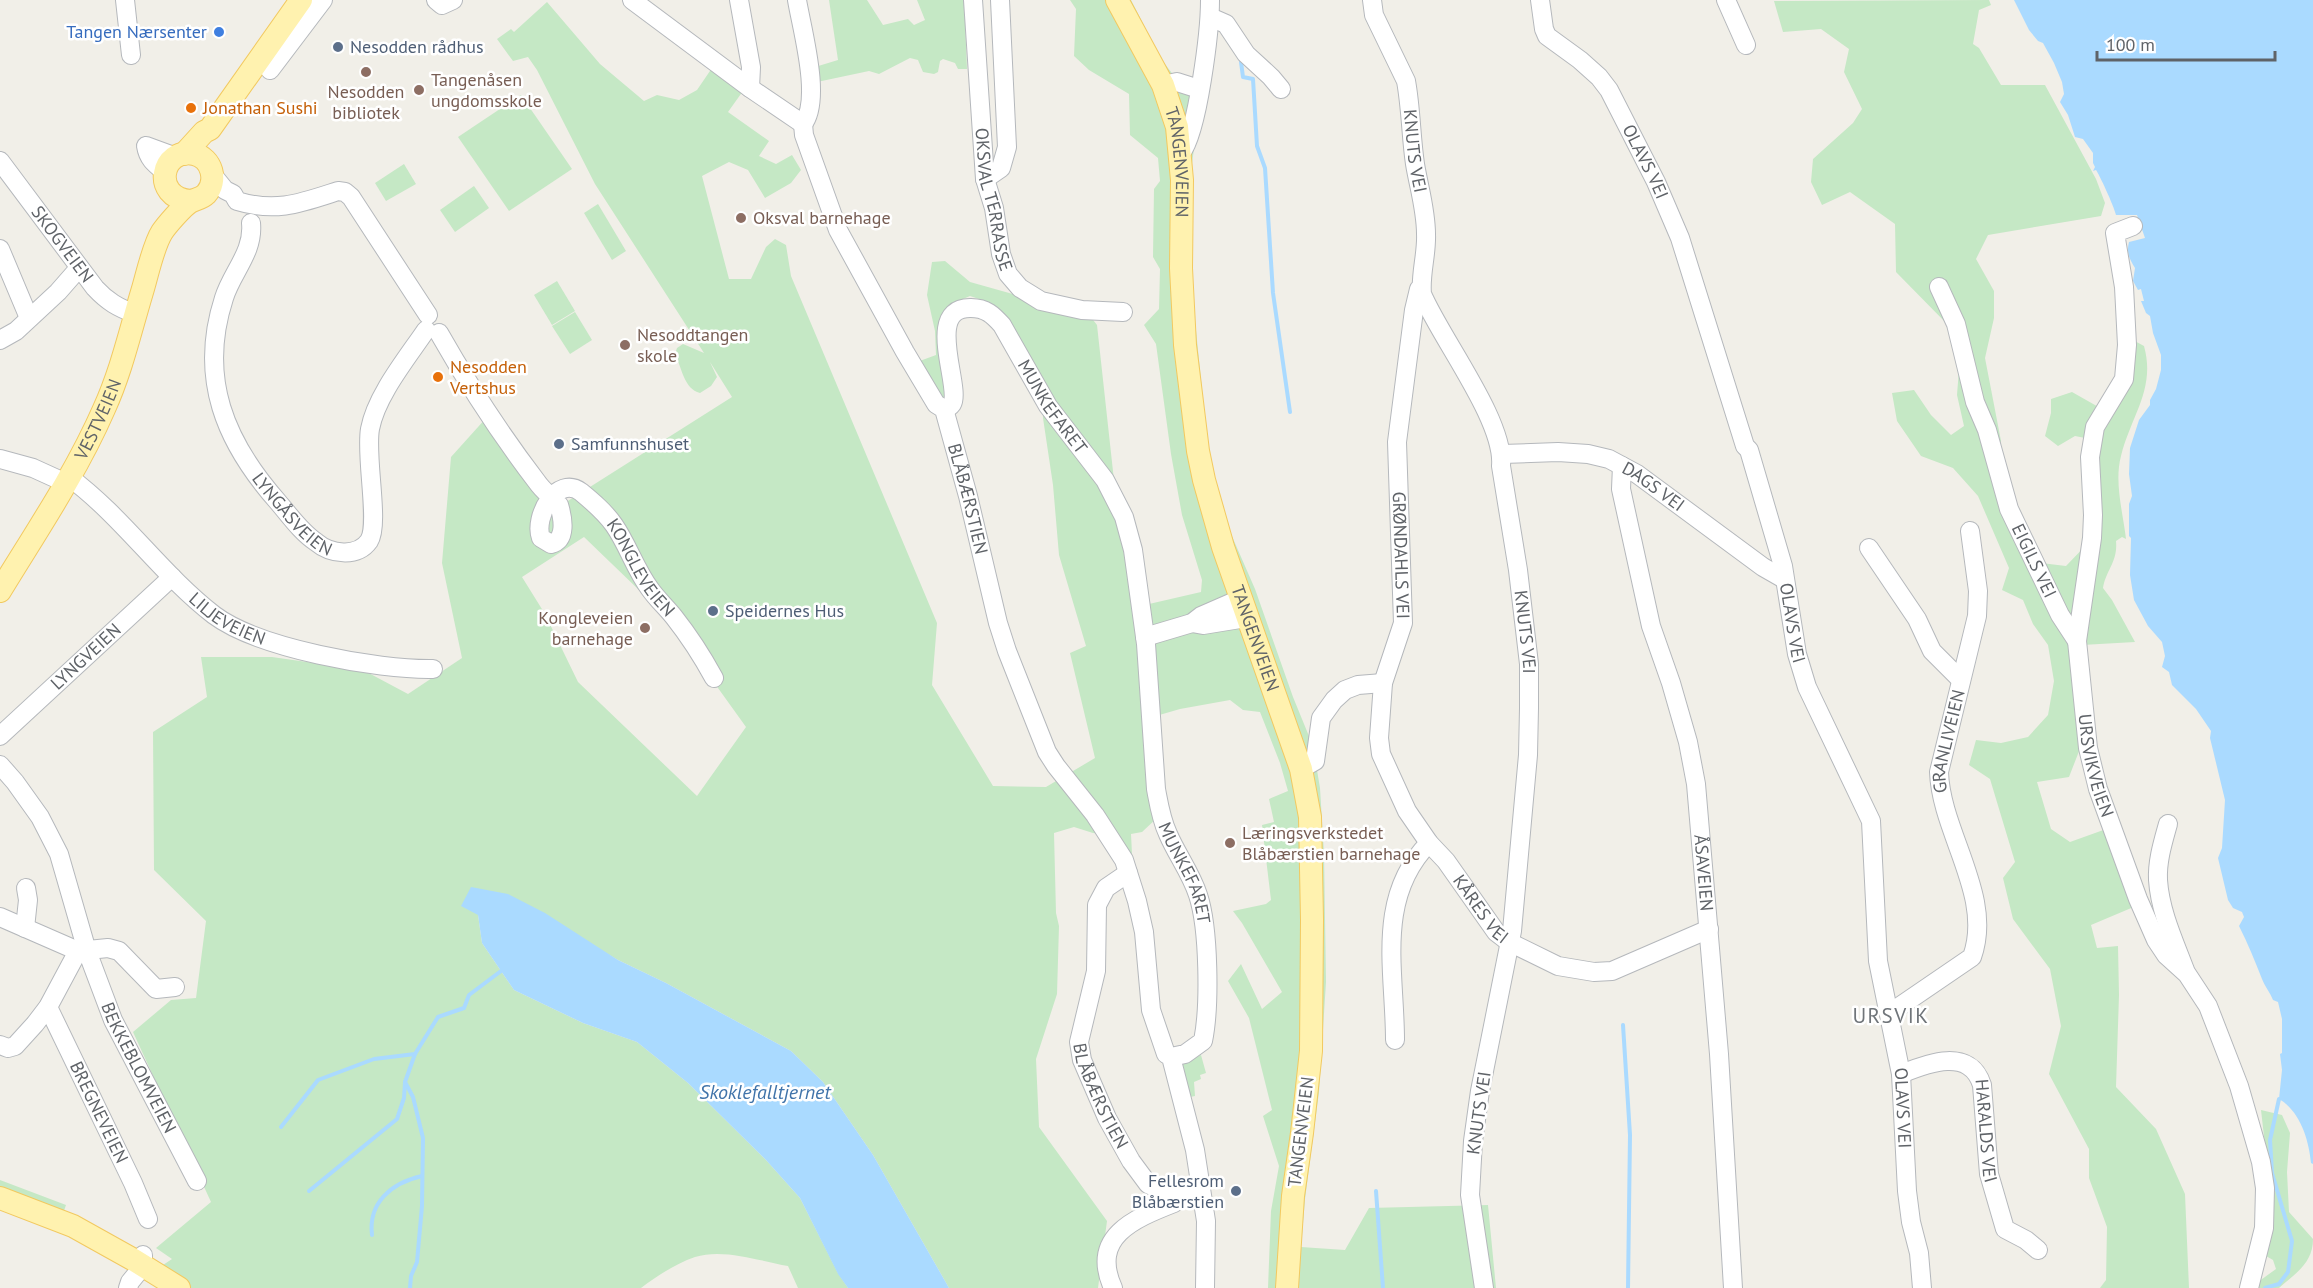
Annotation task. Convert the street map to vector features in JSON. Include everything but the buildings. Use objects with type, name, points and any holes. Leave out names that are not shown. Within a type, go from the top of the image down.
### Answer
[{"type":"main road","points":[[210,129],[212,136],[210,188],[196,199],[176,198],[173,167],[204,132],[210,129],[301,0]]},
{"type":"main road","name":"TANGENVEIEN","points":[[1117,0],[1163,84],[1174,116],[1181,153],[1183,307],[1193,418],[1204,480],[1243,609],[1301,770],[1308,800],[1312,837],[1311,1051],[1293,1197],[1287,1288]]},
{"type":"main road","points":[[173,167],[198,156],[210,168]]},
{"type":"main road","name":"VESTVEIEN","points":[[0,591],[67,480],[104,411],[162,232],[160,221],[173,167]]},
{"type":"main road","name":"VESTVEIEN","points":[[162,232],[196,199]]},
{"type":"main road","points":[[0,1198],[73,1226],[136,1270],[179,1288]]},
{"type":"main road","points":[[136,1270],[194,1288]]},
{"type":"street","points":[[125,0],[131,55]]},
{"type":"street","points":[[270,70],[323,0]]},
{"type":"street","points":[[436,0],[442,4],[453,0]]},
{"type":"street","points":[[633,0],[750,88],[803,124],[811,107],[811,91],[797,0]]},
{"type":"street","points":[[739,0],[751,67],[750,88]]},
{"type":"street","name":"OKSVAL TERRASSE","points":[[973,0],[985,179],[994,208],[1001,254],[1013,281],[1029,295],[1054,305],[1082,310],[1122,312]]},
{"type":"street","points":[[985,179],[1001,168],[1007,147],[1000,0]]},
{"type":"street","name":"KNUTS VEI","points":[[1372,0],[1374,15],[1406,81],[1408,91],[1413,151],[1426,217],[1421,289],[1429,310],[1495,428],[1502,454],[1501,466],[1518,570],[1528,664],[1529,708],[1512,931],[1480,1091],[1473,1141],[1470,1195],[1484,1288]]},
{"type":"street","name":"OLAVS VEI","points":[[1540,0],[1547,36],[1580,60],[1599,77],[1609,90],[1656,182],[1680,238],[1781,557],[1797,654],[1807,687],[1871,821],[1878,961],[1901,1074],[1907,1191],[1911,1222],[1919,1253],[1922,1288]]},
{"type":"street","points":[[1726,0],[1746,45]]},
{"type":"street","points":[[1181,153],[1188,142],[1199,89],[1210,9]]},
{"type":"street","points":[[1210,9],[1226,24],[1246,54],[1271,77],[1281,90]]},
{"type":"street","points":[[1163,84],[1177,82],[1199,89]]},
{"type":"street","name":"BLÅBÆRSTIEN","points":[[803,124],[804,135],[838,230],[905,352],[936,404],[944,410],[975,525],[989,590],[1007,651],[1047,752],[1095,815],[1124,860],[1144,932],[1150,1010],[1166,1054],[1171,1057],[1195,1150],[1207,1234],[1205,1288]]},
{"type":"street","name":"SKOGVEIEN","points":[[0,161],[79,268],[106,300],[136,314]]},
{"type":"street","points":[[210,168],[225,190],[233,194],[237,201]]},
{"type":"street","name":"KONGLEVEIEN","points":[[196,199],[230,204],[237,201],[256,206],[284,207],[338,191],[345,192],[351,197],[474,392],[550,498],[564,488],[574,488],[602,510],[614,525],[650,589],[699,651],[714,678]]},
{"type":"street","name":"LYNGÅSVEIEN","points":[[250,223],[252,238],[225,292],[216,329],[214,358],[219,401],[233,439],[256,474],[303,531],[321,546],[350,553],[363,548],[369,540],[374,526],[369,446],[373,417],[431,326]]},
{"type":"street","name":"URSVIKVEIEN","points":[[2133,226],[2115,233],[2125,303],[2127,345],[2125,373],[2121,387],[2095,427],[2091,443],[2094,514],[2077,641],[2088,748],[2098,789],[2138,899],[2156,940],[2166,955],[2187,974],[2208,1006],[2240,1086],[2261,1162],[2265,1188],[2264,1228],[2249,1288]]},
{"type":"street","points":[[0,249],[29,318]]},
{"type":"street","points":[[0,340],[16,331],[58,292],[79,268]]},
{"type":"street","name":"EIGILS VEI","points":[[1939,287],[1956,324],[1975,402],[1987,430],[2006,501],[2060,615],[2077,641]]},
{"type":"street","name":"GRØNDAHLS VEI","points":[[1383,683],[1403,623],[1397,442],[1414,310],[1419,289],[1421,289]]},
{"type":"street","name":"MUNKEFARET","points":[[944,410],[950,407],[953,400],[953,382],[946,348],[951,320],[955,312],[961,309],[985,310],[1002,325],[1048,406],[1095,465],[1115,496],[1124,517],[1133,550],[1145,637],[1156,789],[1160,813],[1198,894],[1204,922],[1207,994],[1203,1041],[1185,1054],[1171,1057]]},
{"type":"street","name":"DAGS VEI","points":[[1502,454],[1558,452],[1602,457],[1637,474],[1763,567],[1784,579]]},
{"type":"street","name":"LILJEVEIEN","points":[[0,459],[67,480],[97,500],[172,577],[213,614],[231,626],[253,636],[352,661],[413,669],[433,669]]},
{"type":"street","name":"ÅSAVEIEN","points":[[1622,466],[1622,489],[1651,626],[1671,683],[1692,757],[1709,929],[1733,1288]]},
{"type":"street","name":"GRANLIVEIEN","points":[[1890,1013],[1972,957],[1976,946],[1977,914],[1966,870],[1939,788],[1940,764],[1977,616],[1978,591],[1970,531]]},
{"type":"street","points":[[1869,548],[1917,619],[1932,651],[1961,680]]},
{"type":"street","name":"LYNGVEIEN","points":[[0,736],[172,577]]},
{"type":"street","points":[[1145,637],[1192,623],[1203,625],[1243,609]]},
{"type":"street","points":[[1301,770],[1316,761],[1321,717],[1334,700],[1346,690],[1358,685],[1383,683]]},
{"type":"street","name":"KÅRES VEI","points":[[1383,683],[1379,738],[1381,754],[1407,811],[1496,932],[1509,942],[1558,966],[1594,972],[1612,971],[1709,929]]},
{"type":"street","name":"BEKKEBLOMVEIEN","points":[[0,765],[40,817],[59,854],[83,951],[113,1020],[197,1181]]},
{"type":"street","points":[[2168,824],[2158,865],[2160,901],[2187,974]]},
{"type":"street","points":[[1395,1040],[1393,919],[1405,874],[1429,843]]},
{"type":"street","name":"BLÅBÆRSTIEN","points":[[1128,873],[1106,888],[1097,905],[1096,971],[1079,1042],[1082,1060],[1107,1118],[1131,1161],[1148,1184],[1178,1198],[1201,1196]]},
{"type":"street","points":[[25,928],[28,900],[26,888]]},
{"type":"street","points":[[0,917],[83,951],[108,948],[119,951],[156,989],[175,987]]},
{"type":"street","points":[[0,1045],[8,1048],[15,1046],[48,1007],[83,951]]},
{"type":"street","name":"BREGNEVEIEN","points":[[48,1007],[148,1219]]},
{"type":"street","name":"HARALDS VEI","points":[[1901,1074],[1936,1061],[1952,1060],[1964,1064],[1979,1077],[1982,1085],[1989,1174],[2005,1229],[2038,1250]]},
{"type":"street","name":"BLÅBÆRSTIEN","points":[[1113,1288],[1105,1263],[1110,1241],[1131,1224],[1174,1203],[1178,1198]]},
{"type":"green space","points":[[829,0],[867,0],[883,25],[908,19],[914,25],[925,20],[917,0],[967,0],[965,21],[967,69],[958,69],[955,63],[943,59],[940,61],[938,72],[934,74],[923,72],[918,60],[910,58],[879,74],[869,71],[817,82],[815,67],[838,60]]},
{"type":"green space","points":[[1070,0],[1131,0],[1161,59],[1202,112],[1196,133],[1190,179],[1192,291],[1208,449],[1224,518],[1255,589],[1313,746],[1320,788],[1324,854],[1326,982],[1319,1092],[1301,1247],[1345,1250],[1369,1208],[1488,1205],[1496,1288],[1268,1288],[1271,1211],[1279,1166],[1263,1116],[1272,1110],[1249,1018],[1228,981],[1241,964],[1262,1009],[1282,992],[1233,911],[1266,904],[1271,900],[1262,825],[1274,822],[1269,799],[1288,791],[1280,763],[1260,712],[1243,710],[1230,700],[1180,709],[1149,718],[1157,818],[1142,832],[1131,834],[1132,854],[1127,855],[1115,835],[1093,833],[1074,827],[1054,833],[1056,913],[1059,926],[1057,994],[1036,1059],[1039,1127],[1107,1221],[1098,1288],[949,1288],[873,1155],[823,1082],[791,1051],[594,946],[478,915],[482,943],[514,990],[583,1023],[637,1042],[688,1083],[766,1160],[800,1198],[848,1288],[798,1288],[788,1266],[742,1256],[717,1254],[688,1260],[666,1271],[641,1288],[158,1288],[142,1279],[172,1259],[156,1248],[211,1202],[133,1032],[171,1000],[196,998],[206,921],[154,870],[153,732],[207,697],[201,657],[272,657],[363,670],[408,694],[462,658],[442,563],[451,457],[487,417],[552,511],[732,397],[710,362],[717,377],[711,386],[700,393],[687,383],[675,354],[677,348],[683,344],[704,353],[595,184],[537,70],[528,57],[513,61],[497,39],[511,29],[514,32],[547,2],[600,64],[644,101],[657,95],[679,100],[697,90],[712,68],[743,91],[728,112],[769,141],[759,156],[776,164],[792,155],[801,170],[791,183],[765,198],[748,170],[729,162],[702,176],[729,279],[751,279],[766,247],[775,239],[786,245],[791,276],[937,623],[932,685],[993,786],[1046,787],[1095,758],[1070,653],[1086,646],[1059,555],[1053,485],[1043,418],[1041,378],[1003,314],[988,302],[970,296],[956,302],[946,311],[949,395],[945,401],[917,362],[936,355],[935,331],[927,295],[932,262],[945,261],[970,282],[1090,316],[1097,325],[1118,517],[1136,607],[1201,592],[1202,580],[1182,515],[1156,344],[1144,325],[1159,309],[1160,269],[1153,257],[1154,189],[1160,181],[1158,158],[1130,135],[1129,94],[1089,70],[1074,56],[1076,9]],"holes":[[[584,537],[667,617],[746,727],[697,796],[578,682],[545,614],[522,577]]]},
{"type":"green space","points":[[1989,0],[1991,5],[1979,10],[1973,44],[1979,48],[2001,85],[2045,85],[2096,179],[2105,203],[2101,216],[1988,235],[1976,259],[1994,291],[1994,318],[1985,358],[2001,441],[1992,480],[2041,563],[2066,566],[2090,541],[2095,440],[2075,436],[2058,446],[2045,436],[2051,413],[2051,399],[2072,392],[2102,409],[2131,339],[2144,346],[2147,361],[2145,389],[2125,442],[2119,466],[2120,498],[2126,539],[2122,537],[2116,541],[2114,560],[2103,588],[2135,642],[2082,645],[2083,741],[2069,777],[2037,782],[2051,829],[2070,842],[2109,828],[2136,906],[2091,925],[2097,948],[2118,946],[2116,1087],[2156,1129],[2185,1194],[2189,1288],[2100,1288],[2106,1280],[2107,1227],[2089,1178],[2089,1149],[2049,1074],[2061,1026],[2050,969],[2013,919],[2003,878],[2015,862],[1990,779],[1969,765],[1976,740],[2001,743],[2028,737],[2048,715],[2054,681],[2048,645],[2033,624],[2023,600],[2002,590],[2009,568],[1978,496],[1953,468],[1921,456],[1897,421],[1892,393],[1914,390],[1931,415],[1951,435],[1964,426],[1957,395],[1959,369],[1948,325],[1896,272],[1895,224],[1850,192],[1822,205],[1811,182],[1813,159],[1853,123],[1862,109],[1844,72],[1849,49],[1821,29],[1783,32],[1774,1]]},
{"type":"green space","points":[[521,95],[572,169],[509,211],[458,137]]},
{"type":"green space","points":[[404,164],[416,184],[386,201],[375,183]]},
{"type":"green space","points":[[474,186],[489,208],[455,232],[440,210]]},
{"type":"green space","points":[[598,204],[626,251],[612,260],[584,213]]},
{"type":"green space","points":[[557,281],[575,311],[552,325],[534,295]]},
{"type":"green space","points":[[575,312],[592,340],[570,354],[552,326]]},
{"type":"green space","points":[[1201,1055],[1206,1073],[1200,1075],[1201,1079],[1194,1082],[1195,1096],[1185,1098],[1178,1065]]},
{"type":"green space","points":[[2261,1110],[2282,1115],[2290,1133],[2287,1172],[2289,1212],[2313,1239],[2307,1261],[2279,1288],[2256,1288],[2258,1282],[2276,1269],[2273,1260],[2266,1256],[2272,1206]]},
{"type":"green space","points":[[0,1180],[66,1205],[58,1228],[0,1206]]},
{"type":"water","points":[[2014,0],[2313,0],[2313,1164],[2306,1136],[2298,1118],[2279,1099],[2282,1070],[2280,1054],[2282,1053],[2282,1019],[2278,1002],[2273,1000],[2265,985],[2239,926],[2244,917],[2242,912],[2233,908],[2228,900],[2218,858],[2222,848],[2225,800],[2210,738],[2211,731],[2196,709],[2172,685],[2169,672],[2162,667],[2165,656],[2162,642],[2148,626],[2134,600],[2130,575],[2129,504],[2132,496],[2129,474],[2130,448],[2139,420],[2150,405],[2161,370],[2161,355],[2150,316],[2146,313],[2141,301],[2144,301],[2141,289],[2138,290],[2133,281],[2135,268],[2128,253],[2129,242],[2145,238],[2137,215],[2116,215],[2098,173],[2096,170],[2093,171],[2095,167],[2093,153],[2083,139],[2075,137],[2068,115],[2060,102],[2064,94],[2054,63],[2043,43],[2038,41],[2029,30]]},
{"type":"water","name":"Skoklefalltjernet","points":[[471,887],[508,894],[545,913],[618,960],[666,983],[791,1051],[823,1082],[873,1155],[949,1288],[848,1288],[838,1274],[800,1198],[766,1160],[688,1083],[637,1042],[583,1023],[514,990],[482,943],[478,915],[461,906]]},
{"type":"waterway","points":[[1241,62],[1243,77],[1253,79],[1257,146],[1265,168],[1273,293],[1290,412]]},
{"type":"waterway","points":[[410,1288],[411,1276],[417,1262],[422,1206],[423,1138],[413,1097],[405,1082],[415,1054],[438,1017],[464,1008],[469,995],[501,971]]},
{"type":"waterway","points":[[1623,1025],[1630,1135],[1628,1288]]},
{"type":"waterway","points":[[281,1127],[318,1080],[374,1059],[415,1054]]},
{"type":"waterway","points":[[309,1191],[397,1119],[404,1098],[405,1082]]},
{"type":"waterway","points":[[2265,1288],[2279,1284],[2288,1272],[2292,1241],[2272,1173],[2270,1140],[2279,1099]]},
{"type":"waterway","points":[[372,1235],[374,1213],[384,1196],[401,1184],[422,1176]]},
{"type":"waterway","points":[[1376,1191],[1383,1288]]},
{"type":"place","name":"Tangen Nærsenter","points":[[219,32]]},
{"type":"place","name":"Nesodden rådhus","points":[[338,47]]},
{"type":"place","name":"Nesodden bibliotek","points":[[366,72]]},
{"type":"place","name":"Tangenåsen ungdomsskole","points":[[419,90]]},
{"type":"place","name":"Jonathan Sushi","points":[[191,108]]},
{"type":"place","name":"Oksval barnehage","points":[[741,218]]},
{"type":"place","name":"Nesoddtangen skole","points":[[625,345]]},
{"type":"place","name":"Nesodden Vertshus","points":[[438,377]]},
{"type":"place","name":"Samfunnshuset","points":[[559,444]]},
{"type":"place","name":"Speidernes Hus","points":[[713,611]]},
{"type":"place","name":"Kongleveien barnehage","points":[[645,628]]},
{"type":"place","name":"Læringsverkstedet Blåbærstien barnehage","points":[[1230,843]]},
{"type":"place","name":"Fellesrom Blåbærstien","points":[[1236,1191]]},
{"type":"district","name":"URSVIK","points":[[1891,1016]]}]
